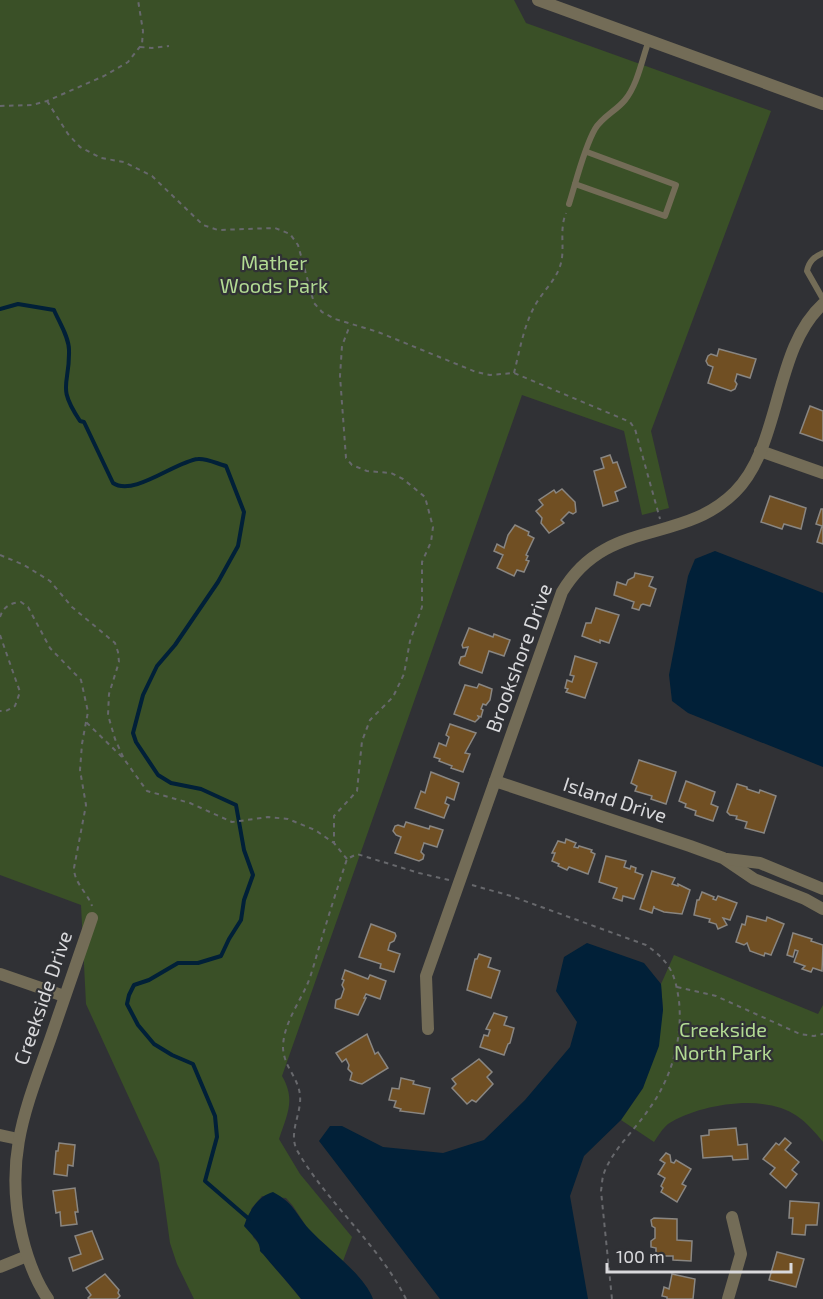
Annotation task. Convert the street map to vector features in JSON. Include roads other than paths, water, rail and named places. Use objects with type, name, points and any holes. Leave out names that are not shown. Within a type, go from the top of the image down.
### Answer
[{"type":"street","points":[[538,0],[823,104]]},
{"type":"street","name":"Brookshore Drive","points":[[428,1029],[426,976],[557,602],[575,573],[591,558],[612,544],[695,519],[716,508],[743,482],[760,451],[798,338],[808,320],[823,304]]},
{"type":"street","points":[[760,451],[823,473]]},
{"type":"street","name":"Island Drive","points":[[495,781],[723,858],[760,863],[823,889]]},
{"type":"street","name":"Island Drive","points":[[723,858],[754,879],[805,899],[823,909]]},
{"type":"street","name":"Creekside Drive","points":[[48,1299],[27,1256],[17,1213],[14,1179],[18,1138],[27,1104],[92,918]]},
{"type":"street","points":[[0,974],[64,996]]},
{"type":"street","points":[[0,1135],[18,1138]]},
{"type":"street","points":[[728,1299],[741,1254],[732,1216]]},
{"type":"street","points":[[0,1267],[27,1256]]},
{"type":"lane","points":[[569,204],[593,132],[600,121],[615,111],[626,99],[635,81],[649,40]]},
{"type":"lane","points":[[575,184],[665,216],[676,185],[586,152]]},
{"type":"lane","points":[[823,252],[808,264],[807,271],[823,298]]},
{"type":"water","points":[[715,551],[823,593],[823,767],[688,713],[672,701],[669,675],[688,576],[695,559]]},
{"type":"water","points":[[587,943],[644,963],[661,984],[663,1010],[659,1046],[643,1088],[621,1120],[584,1156],[570,1196],[588,1299],[440,1299],[319,1141],[330,1126],[342,1126],[383,1147],[443,1153],[484,1140],[525,1100],[570,1047],[577,1022],[556,991],[564,957]]},
{"type":"water","points":[[273,1192],[290,1204],[309,1229],[354,1271],[373,1299],[301,1299],[260,1251],[257,1240],[244,1226],[255,1205],[263,1197]]},
{"type":"waterway","points":[[0,309],[18,304],[54,310],[69,345],[66,386],[68,400],[80,421],[84,422],[113,483],[122,486],[132,485],[189,461],[205,459],[226,466],[244,512],[238,546],[218,582],[175,645],[157,666],[143,695],[133,733],[136,742],[158,775],[171,783],[201,789],[236,805],[244,850],[253,875],[244,900],[241,920],[221,956],[198,963],[178,963],[149,980],[134,985],[127,1004],[138,1025],[154,1044],[193,1064],[215,1116],[217,1137],[205,1181],[249,1219]]},
{"type":"park label","name":"Mather Woods Park","points":[[274,274]]},
{"type":"park label","name":"Creekside North Park","points":[[723,1042]]}]
